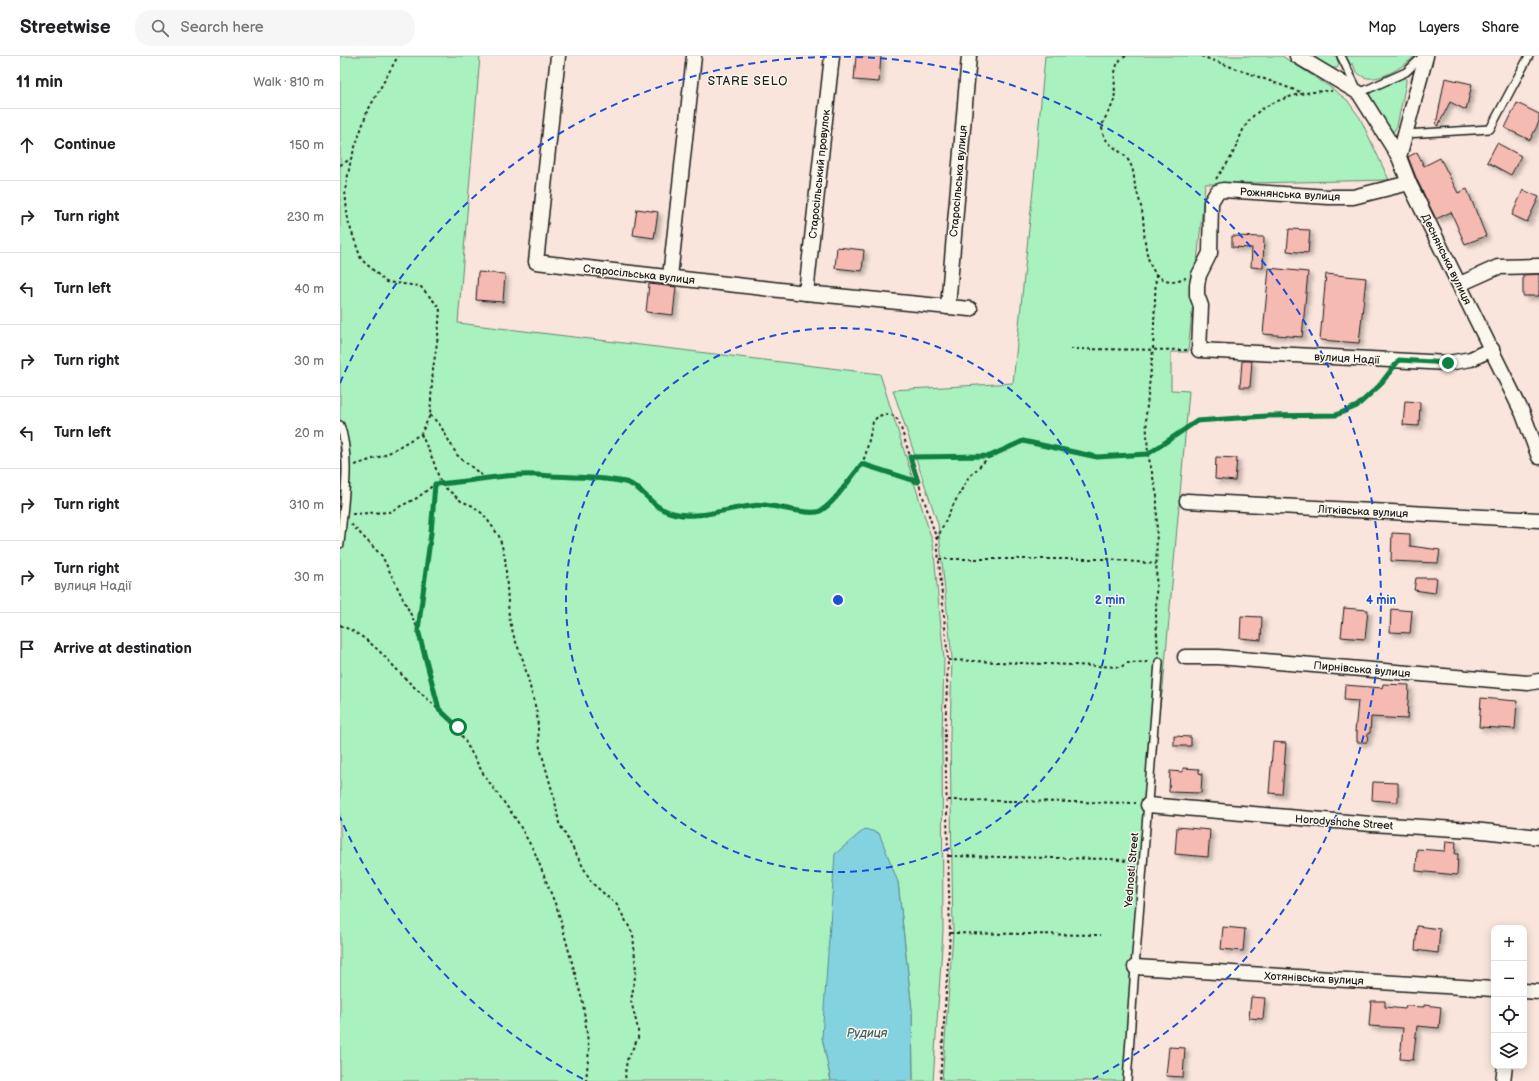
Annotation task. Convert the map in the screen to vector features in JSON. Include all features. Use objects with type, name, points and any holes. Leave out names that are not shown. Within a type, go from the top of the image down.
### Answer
[{"type":"street","name":"Старосільська вулиця","points":[[558,56],[536,262],[806,293],[970,309]]},
{"type":"street","points":[[670,277],[694,56]]},
{"type":"street","name":"Старосільський провулок","points":[[806,293],[832,56]]},
{"type":"street","name":"Старосільська вулиця","points":[[948,307],[969,56]]},
{"type":"street","points":[[1297,56],[1359,93]]},
{"type":"street","points":[[1399,156],[1426,56]]},
{"type":"street","name":"Деснянська вулиця","points":[[1359,93],[1399,156],[1409,183],[1523,414],[1539,457]]},
{"type":"street","name":"Рожнянська вулиця","points":[[1215,187],[1223,190],[1328,197],[1353,196],[1409,183]]},
{"type":"street","points":[[1199,350],[1201,306],[1197,295],[1199,275],[1210,253],[1211,202],[1215,187]]},
{"type":"street","points":[[1460,284],[1498,268],[1539,266]]},
{"type":"street","name":"вулиця Надії","points":[[1199,350],[1448,363],[1470,359],[1492,349]]},
{"type":"street","name":"Літківська вулиця","points":[[1187,501],[1539,520]]},
{"type":"street","name":"Пирнівська вулиця","points":[[1185,657],[1218,656],[1528,683],[1539,681]]},
{"type":"street","name":"Horodyshche Street","points":[[1148,804],[1371,824],[1473,830],[1539,837]]},
{"type":"street","name":"Хотянівська вулиця","points":[[1135,967],[1491,989]]},
{"type":"street","points":[[1527,991],[1539,992]]},
{"type":"street","points":[[1504,1081],[1505,1069]]},
{"type":"lane","points":[[1341,56],[1359,93],[1406,72],[1423,56]]},
{"type":"lane","points":[[1405,134],[1490,129],[1529,56]]},
{"type":"lane","points":[[340,425],[344,434],[346,468],[340,544]]},
{"type":"lane","name":"Yednosti Street","points":[[1127,1081],[1159,662]]},
{"type":"path","points":[[346,468],[385,455],[421,434],[430,416],[433,369],[438,336],[440,308],[420,286],[386,282],[361,259],[348,221],[345,191],[351,159],[367,112],[398,56]]},
{"type":"path","points":[[1126,56],[1123,57],[1117,66],[1114,76],[1114,98],[1112,107],[1102,123],[1103,134],[1108,141],[1128,157],[1132,168],[1143,217],[1144,244],[1151,267],[1163,280],[1172,281],[1199,275]]},
{"type":"path","points":[[1201,56],[1303,93]]},
{"type":"path","points":[[1215,187],[1246,125],[1255,114],[1281,100],[1303,93],[1321,91],[1336,92]]},
{"type":"path","points":[[340,165],[351,159]]},
{"type":"path","points":[[948,660],[1120,668],[1127,663],[1159,662],[1156,618],[1157,496],[1148,454],[1146,415],[1153,350],[1156,274]]},
{"type":"path","points":[[1070,349],[1199,350]]},
{"type":"path","points":[[937,540],[950,511],[968,478],[990,456],[1023,441],[1097,457],[1148,454],[1197,421],[1266,416],[1336,415],[1357,406],[1379,386],[1399,360]]},
{"type":"path","points":[[342,515],[389,512],[417,498],[435,484],[520,475],[578,477],[627,482],[641,491],[653,504],[666,511],[681,516],[697,516],[734,508],[763,505],[784,507],[810,513],[819,512],[830,503],[862,464],[873,422],[878,416],[886,414],[895,416],[899,422],[937,540],[948,660],[945,735],[948,800],[950,932],[940,1081]]},
{"type":"path","points":[[430,416],[440,425],[457,455],[485,478]]},
{"type":"path","points":[[421,434],[433,460],[441,484],[461,501],[473,506],[484,515],[499,536],[504,557],[509,617],[514,637],[523,660],[537,713],[539,744],[555,801],[559,823],[592,882],[617,905],[633,934],[636,971],[631,1001],[638,1029],[638,1038],[627,1060],[625,1074],[626,1081]]},
{"type":"path","points":[[910,457],[990,456]]},
{"type":"path","points":[[862,464],[918,482]]},
{"type":"path","points":[[418,630],[431,533],[435,484]]},
{"type":"path","points":[[342,515],[382,556],[418,630],[439,709]]},
{"type":"path","points":[[939,559],[1108,559],[1156,564]]},
{"type":"path","points":[[340,625],[355,631],[375,645],[403,676],[458,727],[484,775],[516,819],[535,853],[558,911],[583,1003],[589,1050],[586,1081]]},
{"type":"path","points":[[948,800],[1148,804]]},
{"type":"path","points":[[949,856],[1111,860],[1143,863]]},
{"type":"path","points":[[950,932],[1101,935]]},
{"type":"green space","points":[[340,56],[480,56],[458,323],[880,374],[933,543],[944,659],[942,736],[943,932],[933,1081],[913,1081],[912,1010],[898,882],[822,1037],[831,1081],[340,1081]]},
{"type":"green space","points":[[1045,56],[1282,56],[1330,87],[1347,100],[1360,118],[1389,180],[1205,184],[1188,352],[1171,352],[1171,390],[1189,391],[1163,687],[1144,803],[1124,1081],[942,1081],[953,934],[950,735],[952,658],[938,524],[893,390],[1013,383]]},
{"type":"green space","points":[[1305,56],[1336,56],[1339,65],[1337,68],[1331,68]]},
{"type":"green space","points":[[1345,56],[1415,56],[1403,66],[1387,74],[1370,78],[1363,77],[1356,71],[1353,64],[1349,64]]},
{"type":"green space","points":[[1401,77],[1406,78],[1406,83],[1397,126],[1394,131],[1389,132],[1367,99],[1373,89]]},
{"type":"water","name":"Рудиця","points":[[865,829],[879,833],[898,882],[912,1010],[913,1081],[831,1081],[822,1037],[835,854]]},
{"type":"building","points":[[856,56],[881,56],[879,82],[854,80]]},
{"type":"building","points":[[1445,78],[1472,84],[1466,110],[1450,102],[1438,126],[1436,125]]},
{"type":"building","points":[[1517,103],[1539,114],[1539,122],[1530,140],[1505,128]]},
{"type":"building","points":[[1497,143],[1521,156],[1511,175],[1487,162]]},
{"type":"building","points":[[1417,152],[1424,166],[1440,158],[1458,193],[1467,189],[1486,236],[1465,244],[1451,212],[1436,219],[1417,180],[1408,157]]},
{"type":"building","points":[[1523,190],[1539,197],[1527,222],[1512,215]]},
{"type":"building","points":[[637,209],[658,212],[654,238],[633,235]]},
{"type":"building","points":[[1289,229],[1310,230],[1308,253],[1287,251]]},
{"type":"building","points":[[1232,236],[1264,237],[1263,268],[1251,267],[1252,248],[1232,247]]},
{"type":"building","points":[[837,247],[864,250],[862,271],[835,268]]},
{"type":"building","points":[[1269,268],[1308,272],[1302,337],[1263,334]]},
{"type":"building","points":[[478,272],[505,274],[503,302],[476,300]]},
{"type":"building","points":[[1326,274],[1366,278],[1359,343],[1320,340]]},
{"type":"building","points":[[1539,274],[1539,296],[1523,296],[1523,275]]},
{"type":"building","points":[[649,284],[676,287],[673,315],[646,312]]},
{"type":"building","points":[[1242,361],[1252,361],[1250,387],[1240,387]]},
{"type":"building","points":[[1405,401],[1420,402],[1419,426],[1403,425]]},
{"type":"building","points":[[1216,457],[1237,458],[1235,481],[1215,479]]},
{"type":"building","points":[[1392,533],[1410,534],[1410,546],[1440,550],[1438,563],[1391,561]]},
{"type":"building","points":[[1416,578],[1437,578],[1435,593],[1414,590]]},
{"type":"building","points":[[1344,608],[1368,610],[1365,639],[1341,637]]},
{"type":"building","points":[[1391,609],[1412,611],[1410,633],[1390,632]]},
{"type":"building","points":[[1241,616],[1262,617],[1261,640],[1240,638]]},
{"type":"building","points":[[1383,684],[1409,685],[1407,719],[1371,717],[1370,733],[1368,733],[1367,742],[1357,742],[1357,732],[1355,732],[1358,701],[1344,700],[1345,685],[1382,688]]},
{"type":"building","points":[[1481,698],[1517,701],[1515,729],[1479,727]]},
{"type":"building","points":[[1174,736],[1191,737],[1191,746],[1174,746]]},
{"type":"building","points":[[1273,742],[1286,743],[1282,794],[1269,793]]},
{"type":"building","points":[[1183,768],[1199,769],[1199,773],[1202,774],[1201,793],[1169,792],[1170,771],[1183,772]]},
{"type":"building","points":[[1373,782],[1398,783],[1398,802],[1372,800]]},
{"type":"building","points":[[1177,827],[1210,830],[1208,857],[1175,854]]},
{"type":"building","points":[[1446,841],[1456,842],[1455,854],[1458,854],[1457,875],[1416,871],[1417,849],[1445,851]]},
{"type":"building","points":[[1417,926],[1440,929],[1438,953],[1415,950]]},
{"type":"building","points":[[1223,927],[1245,929],[1243,951],[1221,949]]},
{"type":"building","points":[[1251,997],[1265,998],[1263,1019],[1249,1018]]},
{"type":"building","points":[[1371,1001],[1385,1001],[1385,1007],[1405,1009],[1406,1006],[1424,1007],[1424,1005],[1441,1007],[1439,1028],[1417,1026],[1413,1060],[1400,1059],[1403,1028],[1369,1026]]},
{"type":"building","points":[[1169,1047],[1185,1048],[1183,1077],[1166,1076]]},
{"type":"district","name":"STARE SELO","points":[[748,81]]},
{"type":"route","points":[[458,727],[439,709],[418,630],[431,533],[435,484],[520,475],[578,477],[627,482],[641,491],[653,504],[666,511],[681,516],[697,516],[734,508],[763,505],[784,507],[810,513],[819,512],[830,503],[862,464],[918,482],[910,457],[990,456],[1023,441],[1097,457],[1148,454],[1197,421],[1266,416],[1336,415],[1357,406],[1379,386],[1399,360],[1448,363]]}]
